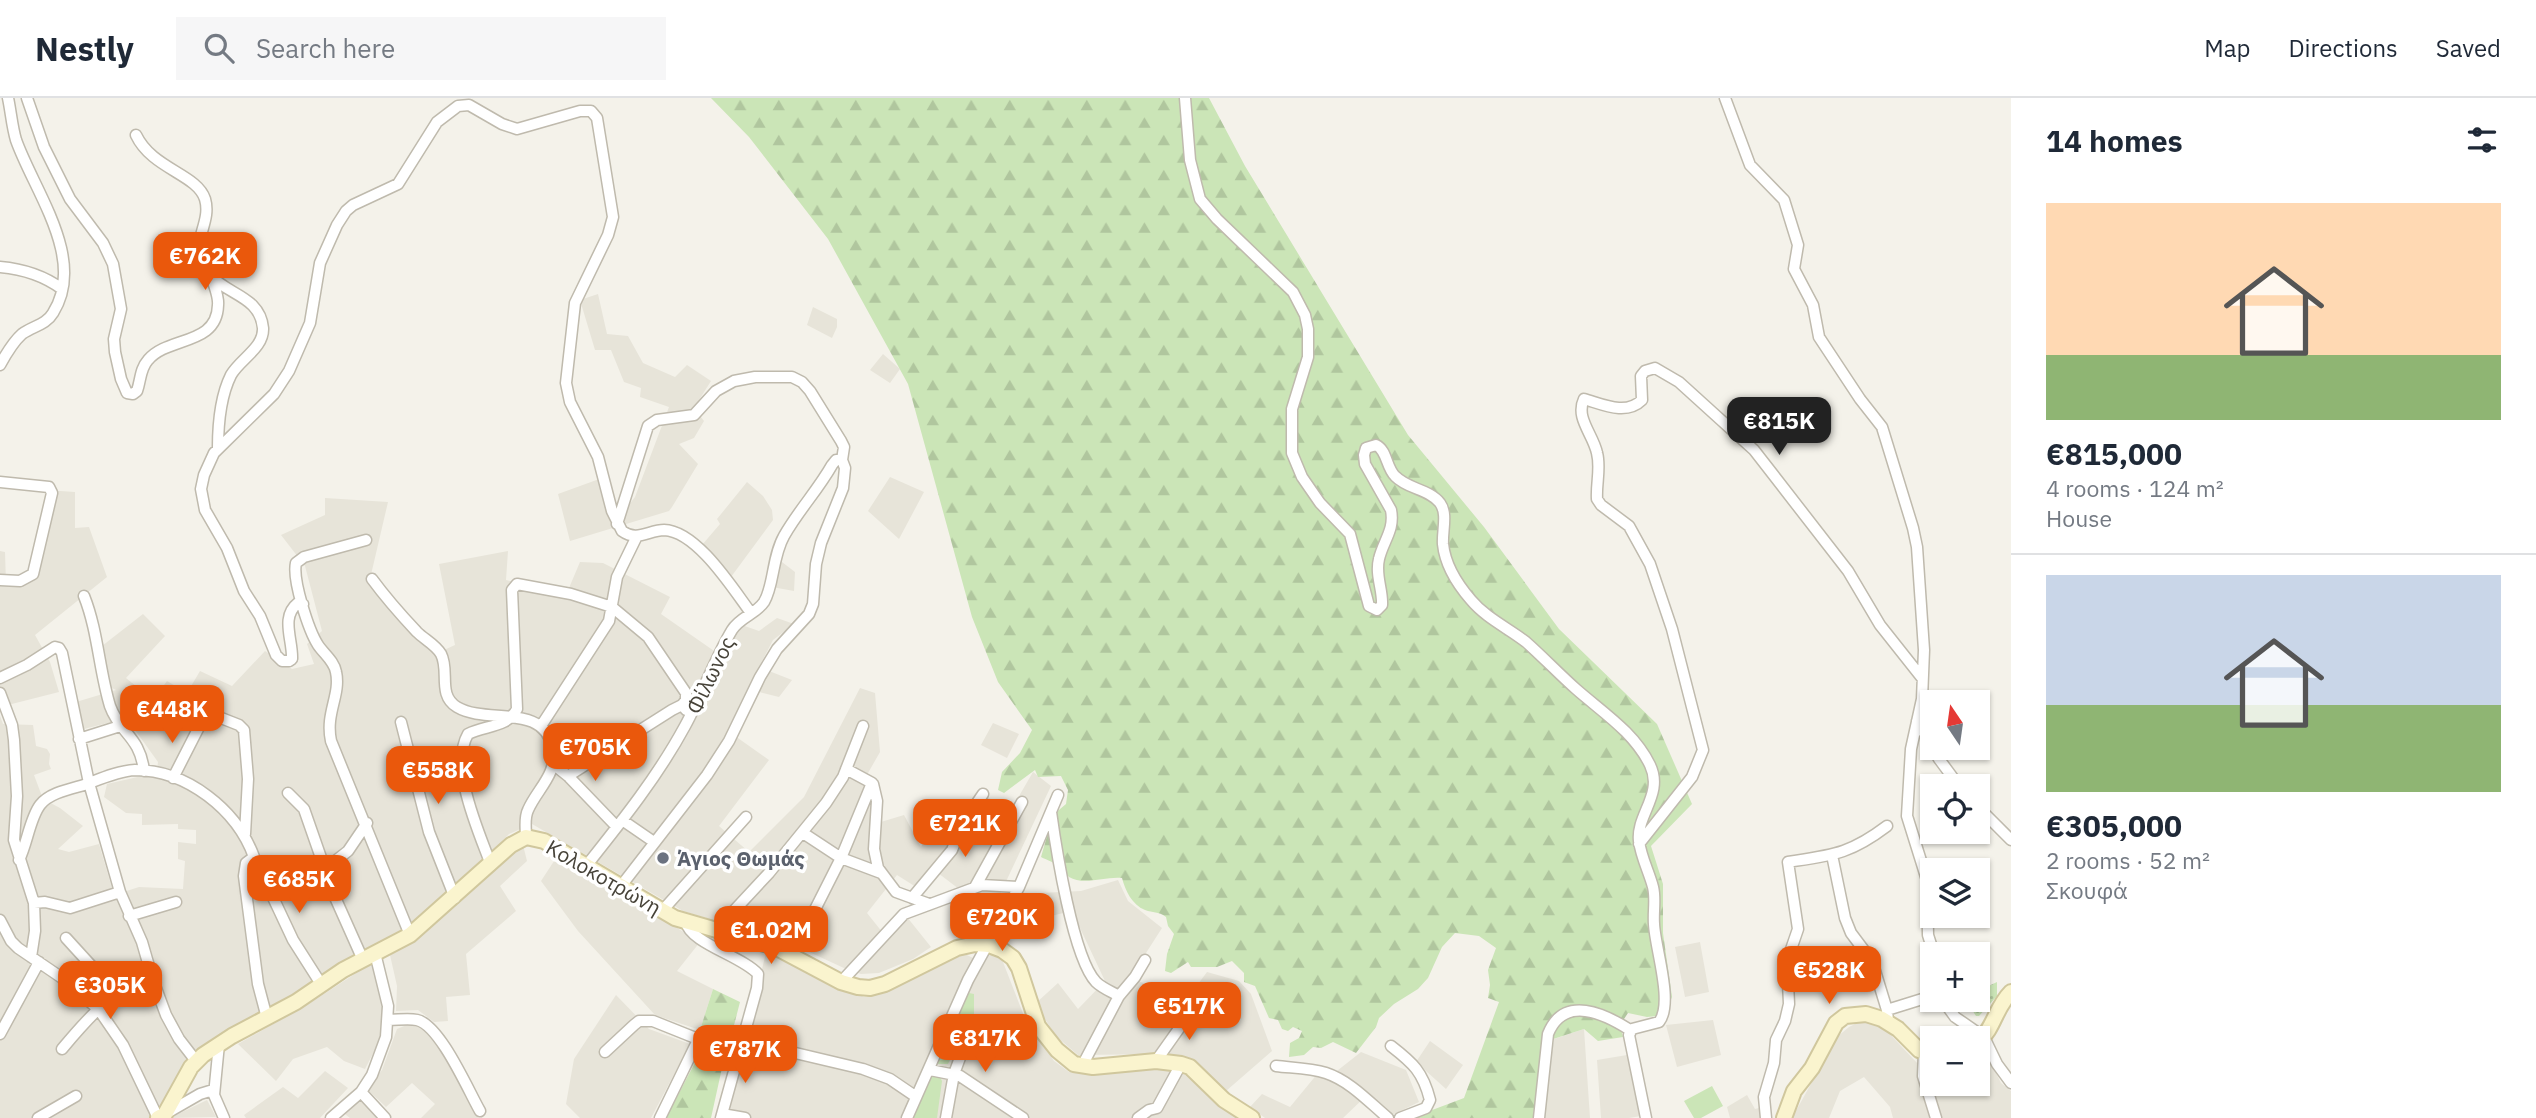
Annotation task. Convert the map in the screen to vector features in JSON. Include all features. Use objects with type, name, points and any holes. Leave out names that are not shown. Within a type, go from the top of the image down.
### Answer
[{"type":"street","points":[[0,365],[22,335],[45,323],[52,316],[62,289],[64,263],[52,220],[17,141],[8,98]]},
{"type":"street","points":[[27,98],[44,147],[70,199],[103,243],[113,264],[121,309],[114,352],[127,393],[132,394],[138,389],[142,368],[157,352],[200,336],[207,330],[218,308],[212,278]]},
{"type":"street","points":[[1185,98],[1190,160],[1200,199],[1217,219],[1293,292],[1305,315],[1308,357],[1292,409],[1293,453],[1301,477],[1320,503],[1350,534],[1368,606],[1377,610],[1382,605],[1378,563],[1390,534],[1392,518],[1391,510],[1364,459],[1366,448],[1376,445],[1380,447],[1390,469],[1401,481],[1441,504],[1445,554],[1456,579],[1471,601],[1525,642],[1618,723],[1653,772],[1653,792],[1640,832],[1639,844],[1653,887],[1654,928],[1664,1006],[1659,1022],[1630,1030],[1593,1011],[1571,1012],[1560,1018],[1551,1026],[1548,1034],[1539,1118]]},
{"type":"street","points":[[1725,98],[1747,159],[1786,204],[1798,245],[1794,269],[1813,306],[1819,337],[1860,399],[1879,421],[1885,434],[1917,547],[1924,650],[1922,699],[1908,780],[1907,816],[1927,880],[1930,942]]},
{"type":"street","points":[[303,604],[298,603],[291,611],[288,629],[292,659],[289,662],[282,661],[276,655],[261,616],[244,591],[227,548],[207,516],[201,489],[204,475],[218,448],[260,410],[289,371],[313,316],[320,263],[330,238],[346,211],[398,184],[430,132],[445,114],[458,106],[469,105],[502,124],[517,129],[587,110],[594,114],[600,126],[613,217],[608,235],[575,303],[566,383],[570,402],[598,457],[617,524],[625,534],[637,536],[665,530],[686,538],[712,562],[751,613]]},
{"type":"street","points":[[136,135],[156,161],[194,183],[203,194],[207,209],[198,242],[198,254],[204,270],[254,305],[263,328],[259,343],[241,360],[227,385],[219,422],[218,448]]},
{"type":"street","points":[[0,267],[29,272],[62,289]]},
{"type":"street","points":[[1639,844],[1692,778],[1703,750],[1702,741],[1672,629],[1650,564],[1629,526],[1597,499],[1600,466],[1594,442],[1581,416],[1580,407],[1584,399],[1618,408],[1636,406],[1642,400],[1641,376],[1655,368],[1679,382],[1754,450],[1848,571],[1880,625],[1922,678]]},
{"type":"street","points":[[617,524],[651,422],[694,415],[716,391],[734,381],[783,376],[802,382],[844,447],[841,493],[821,542],[813,604],[809,614],[777,649],[760,677],[729,741],[707,775],[621,886]]},
{"type":"street","name":"Φίλωνος","points":[[587,865],[669,752],[731,631],[765,600],[774,562],[785,535],[836,460],[843,464]]},
{"type":"street","points":[[0,482],[49,487],[52,494],[33,575],[20,581],[0,580]]},
{"type":"street","points":[[541,726],[607,626],[617,577],[637,536]]},
{"type":"street","points":[[366,540],[299,559],[295,574],[317,643],[336,671],[337,687],[329,717],[330,735],[410,935]]},
{"type":"street","points":[[372,579],[398,612],[440,652],[444,664],[446,693],[452,704],[474,714],[528,719],[541,726],[551,743],[553,764],[547,782],[528,810],[526,837]]},
{"type":"street","points":[[491,864],[466,791],[463,747],[471,732],[506,722],[513,717],[518,701],[512,590],[520,583],[584,597],[612,607],[648,637],[686,693],[686,700],[682,705],[568,776]]},
{"type":"street","points":[[84,596],[92,617],[109,701],[120,726],[138,746],[144,771]]},
{"type":"street","points":[[0,678],[59,648],[64,658],[89,783],[120,892],[142,942],[171,1026],[196,1061]]},
{"type":"street","points":[[0,693],[13,732],[17,796],[14,840],[34,903],[35,931],[35,959],[0,1034]]},
{"type":"street","points":[[187,696],[205,710],[239,725],[244,730],[248,779],[245,834]]},
{"type":"street","points":[[682,705],[690,715]]},
{"type":"street","points":[[1917,721],[1950,774]]},
{"type":"street","points":[[401,722],[429,832],[454,898]]},
{"type":"street","points":[[79,739],[120,726]]},
{"type":"street","points":[[716,930],[803,833],[835,790],[863,726]]},
{"type":"street","points":[[173,778],[199,727]]},
{"type":"street","points":[[553,764],[619,824],[654,842]]},
{"type":"street","points":[[846,769],[872,783],[877,802],[874,849],[881,873],[896,892],[929,904]]},
{"type":"street","points":[[19,860],[41,804],[58,794],[124,772],[144,771],[194,786],[205,793],[245,834],[293,940],[321,984]]},
{"type":"street","points":[[792,955],[841,858],[872,783]]},
{"type":"street","points":[[288,793],[304,809],[334,895],[385,985],[389,1020],[372,1075],[360,1093],[331,1118]]},
{"type":"street","points":[[912,898],[952,850],[962,825],[983,794]]},
{"type":"street","points":[[907,1118],[968,980],[1019,887],[1058,795]]},
{"type":"street","points":[[975,887],[1022,802]]},
{"type":"street","points":[[1051,812],[1065,891],[1090,974],[1098,984],[1119,996]]},
{"type":"street","points":[[662,911],[746,817]]},
{"type":"street","points":[[1990,819],[2011,840]]},
{"type":"street","points":[[325,869],[348,851],[367,823]]},
{"type":"street","points":[[1766,1118],[1764,1097],[1774,1063],[1776,1040],[1789,1004],[1787,961],[1798,929],[1788,862],[1832,855],[1855,848],[1887,826]]},
{"type":"street","points":[[803,833],[841,858],[881,873]]},
{"type":"street","name":"Κολοκοτρώνη","points":[[160,1117],[196,1061],[219,1044],[410,935],[511,845],[526,837],[544,841],[662,911],[686,922],[792,955],[841,982],[862,988],[875,987],[957,948],[975,944],[989,945]]},
{"type":"street","points":[[1832,855],[1845,918],[1851,933],[1872,961],[1888,1016],[1920,1046]]},
{"type":"street","points":[[254,857],[246,863],[244,876],[258,984],[267,1018]]},
{"type":"street","points":[[841,982],[904,914],[975,887],[1019,887]]},
{"type":"street","points":[[34,903],[45,902],[70,908],[120,892]]},
{"type":"street","points":[[130,916],[176,902]]},
{"type":"street","points":[[0,920],[14,944],[65,980],[99,1010],[123,1045],[160,1117],[213,1090]]},
{"type":"street","points":[[686,922],[691,933],[746,963],[758,974],[757,988],[721,1116],[745,1118]]},
{"type":"street","points":[[66,938],[117,994]]},
{"type":"street","points":[[989,945],[1013,958],[1019,968],[1038,1026],[1057,1050],[1074,1064],[1082,1066],[1157,1061],[1181,1064],[1190,1067],[1224,1100],[1252,1118]]},
{"type":"street","points":[[1082,1066],[1119,996],[1145,960]]},
{"type":"street","points":[[62,1049],[117,994],[140,980],[152,977]]},
{"type":"street","points":[[1989,1026],[2001,1003],[2011,992]]},
{"type":"street","points":[[1784,1118],[1794,1091],[1812,1069],[1839,1020],[1859,1013],[1888,1016],[1920,1001]]},
{"type":"street","points":[[1157,1061],[1190,1013],[1199,1010],[1218,1014]]},
{"type":"street","points":[[1952,1012],[1965,1026]]},
{"type":"street","points":[[946,1118],[954,1074],[968,1037],[966,1028],[950,1019]]},
{"type":"street","points":[[389,1020],[417,1020],[430,1029],[443,1046],[480,1111]]},
{"type":"street","points":[[605,1052],[634,1024],[646,1020],[698,1040],[761,1045],[863,1069],[890,1079],[915,1096]]},
{"type":"street","points":[[1630,1030],[1646,1118]]},
{"type":"street","points":[[660,1118],[698,1040]]},
{"type":"street","points":[[712,1043],[715,1052],[733,1068]]},
{"type":"street","points":[[219,1044],[213,1090],[224,1118]]},
{"type":"street","points":[[1391,1046],[1417,1068],[1430,1100],[1426,1108],[1400,1118]]},
{"type":"street","points":[[1990,1054],[2011,1083]]},
{"type":"street","points":[[1138,1118],[1149,1110],[1157,1113],[1181,1064]]},
{"type":"street","points":[[1276,1066],[1315,1070],[1335,1077],[1353,1088],[1388,1118]]},
{"type":"street","points":[[930,1070],[954,1074],[1023,1118]]},
{"type":"street","points":[[360,1093],[386,1118]]},
{"type":"street","points":[[38,1118],[76,1096]]},
{"type":"street","points":[[1929,1096],[1936,1118]]},
{"type":"shaded area","points":[[598,294],[607,334],[628,336],[643,363],[675,377],[687,365],[711,381],[694,408],[704,421],[694,438],[679,444],[698,464],[669,511],[570,541],[558,494],[602,478],[610,506],[627,507],[635,497],[669,407],[640,397],[641,388],[624,382],[611,350],[595,350],[580,300]]},
{"type":"shaded area","points":[[813,307],[837,319],[832,338],[807,325]]},
{"type":"shaded area","points":[[883,354],[900,369],[890,383],[870,370]]},
{"type":"shaded area","points":[[890,477],[924,492],[899,539],[868,511]]},
{"type":"shaded area","points":[[747,482],[763,496],[772,510],[773,520],[731,577],[702,545],[720,524],[717,519]]},
{"type":"shaded area","points":[[46,490],[75,492],[75,528],[89,527],[107,577],[35,635],[50,662],[59,692],[0,707],[0,551],[5,552],[6,584],[30,580]]},
{"type":"shaded area","points":[[325,498],[388,502],[370,579],[400,614],[444,650],[455,645],[439,564],[508,551],[506,580],[566,595],[580,562],[603,563],[670,597],[661,614],[717,653],[736,623],[759,631],[777,618],[794,624],[773,640],[759,667],[792,680],[779,697],[751,690],[728,731],[769,760],[719,826],[749,852],[804,797],[860,688],[875,693],[880,752],[864,780],[871,788],[871,825],[904,815],[921,847],[941,810],[971,826],[986,797],[1012,808],[1033,772],[1051,786],[986,924],[968,931],[959,889],[934,870],[916,887],[897,875],[867,913],[887,938],[907,917],[931,947],[913,959],[879,973],[861,974],[792,944],[683,911],[532,824],[509,834],[468,876],[398,933],[225,1034],[157,1109],[164,1118],[0,1118],[0,716],[3,724],[33,725],[36,746],[47,749],[50,754],[51,769],[34,775],[43,799],[83,826],[58,849],[69,852],[99,844],[114,895],[139,887],[183,889],[185,861],[178,859],[178,842],[196,844],[196,830],[178,829],[178,824],[142,825],[142,814],[126,813],[104,797],[107,784],[142,776],[156,778],[158,762],[135,730],[123,719],[84,729],[76,702],[116,690],[110,687],[102,646],[143,614],[165,636],[126,678],[153,700],[167,681],[187,693],[200,671],[232,686],[265,651],[292,669],[314,664],[307,644],[322,631],[305,566],[281,535],[325,515]]},
{"type":"shaded area","points":[[778,559],[795,572],[794,591],[772,587]]},
{"type":"shaded area","points":[[993,723],[1019,734],[1007,758],[981,745]]},
{"type":"shaded area","points":[[522,841],[527,861],[500,886],[516,911],[466,954],[470,995],[446,997],[448,1021],[434,1022],[418,1010],[396,1011],[397,986],[390,955],[414,941],[471,892]]},
{"type":"shaded area","points":[[558,855],[700,942],[677,971],[713,989],[700,1030],[655,1015],[578,931],[541,881]]},
{"type":"shaded area","points":[[1118,880],[1128,901],[1162,928],[1130,978],[1187,999],[1207,972],[1239,981],[1251,994],[1272,1051],[1226,1091],[1201,1066],[1182,1057],[1168,1054],[1078,1055],[1057,1037],[1040,1012],[1036,1003],[1058,983],[1078,1009],[1105,981],[1072,911],[1038,919],[1040,893],[1081,891]]},
{"type":"shaded area","points":[[1700,942],[1709,992],[1685,997],[1675,947]]},
{"type":"shaded area","points":[[959,951],[979,961],[984,952],[1001,957],[1026,1021],[1054,1061],[1069,1072],[1084,1074],[1169,1068],[1185,1075],[1210,1098],[1239,1118],[728,1118],[766,952],[864,997],[870,997]]},
{"type":"shaded area","points":[[374,964],[387,1005],[380,1040],[365,1069],[344,1061],[327,1047],[293,1059],[276,1081],[238,1044],[364,968]]},
{"type":"shaded area","points":[[616,995],[649,1029],[690,1044],[651,1118],[580,1118],[566,1104],[574,1059]]},
{"type":"shaded area","points":[[1713,1020],[1721,1055],[1677,1067],[1666,1025]]},
{"type":"shaded area","points":[[416,1021],[438,1041],[478,1118],[421,1118],[435,1104],[412,1083],[386,1107],[367,1089],[382,1070],[397,1029]]},
{"type":"shaded area","points":[[1861,1021],[1873,1021],[1885,1029],[1920,1064],[1920,1096],[1990,1096],[1990,1061],[2001,1083],[2011,1091],[2011,1118],[1893,1118],[1890,1107],[1864,1077],[1840,1091],[1829,1118],[1792,1118],[1837,1037]]},
{"type":"shaded area","points":[[1584,1029],[1590,1118],[1542,1118],[1554,1039]]},
{"type":"shaded area","points":[[1430,1041],[1463,1065],[1446,1089],[1416,1062]]},
{"type":"shaded area","points":[[1361,1052],[1406,1070],[1419,1102],[1392,1115],[1366,1096],[1343,1118],[1265,1118],[1250,1107],[1262,1094],[1290,1107],[1318,1073],[1328,1078]]},
{"type":"shaded area","points":[[1639,1053],[1647,1115],[1601,1118],[1597,1060]]},
{"type":"shaded area","points":[[325,1071],[348,1088],[320,1118],[246,1118],[244,1115],[283,1087],[298,1098]]},
{"type":"shaded area","points":[[1747,1095],[1755,1109],[1759,1108],[1762,1118],[1730,1118],[1727,1107]]},
{"type":"shaded area","points":[[357,1098],[382,1118],[350,1118],[341,1111]]},
{"type":"shaded area","points":[[207,1100],[216,1117],[170,1118]]},
{"type":"green space","points":[[711,98],[1209,98],[1245,166],[1408,435],[1484,527],[1559,629],[1657,724],[1692,804],[1651,846],[1663,884],[1663,933],[1672,997],[1667,1010],[1657,1016],[1647,1017],[1628,1013],[1620,1025],[1623,1037],[1598,1041],[1584,1029],[1544,1042],[1533,1118],[1411,1118],[1464,1098],[1499,1002],[1488,998],[1488,970],[1496,948],[1479,936],[1455,933],[1442,947],[1428,978],[1418,989],[1394,1004],[1379,1018],[1376,1027],[1356,1053],[1333,1042],[1321,1048],[1313,1047],[1304,1055],[1289,1057],[1290,1043],[1299,1038],[1302,1031],[1293,1027],[1288,1031],[1282,1029],[1278,1020],[1269,1018],[1255,986],[1244,982],[1244,973],[1232,961],[1217,967],[1191,967],[1188,962],[1171,973],[1165,971],[1174,934],[1166,917],[1136,905],[1122,878],[1075,880],[1057,865],[1041,857],[1053,815],[1066,804],[1068,790],[1061,776],[1038,777],[1035,770],[1004,793],[998,790],[1002,772],[1020,753],[1032,730],[998,682],[972,617],[908,384],[828,239],[749,137]]},
{"type":"green space","points":[[1997,982],[1997,996],[1990,1004],[1990,985]]},
{"type":"green space","points":[[713,989],[740,1002],[732,1033],[713,1036],[700,1030]]},
{"type":"green space","points":[[964,992],[974,994],[974,1026],[953,1016]]},
{"type":"green space","points":[[949,1023],[964,1030],[948,1064],[934,1064]]},
{"type":"green space","points":[[701,1051],[717,1061],[722,1068],[711,1118],[666,1118]]},
{"type":"green space","points":[[931,1077],[940,1077],[942,1081],[937,1118],[913,1118],[928,1080]]},
{"type":"green space","points":[[1712,1086],[1723,1106],[1701,1118],[1694,1118],[1684,1101]]},
{"type":"place","name":"Άγιος Θωμάς","points":[[663,858]]}]
